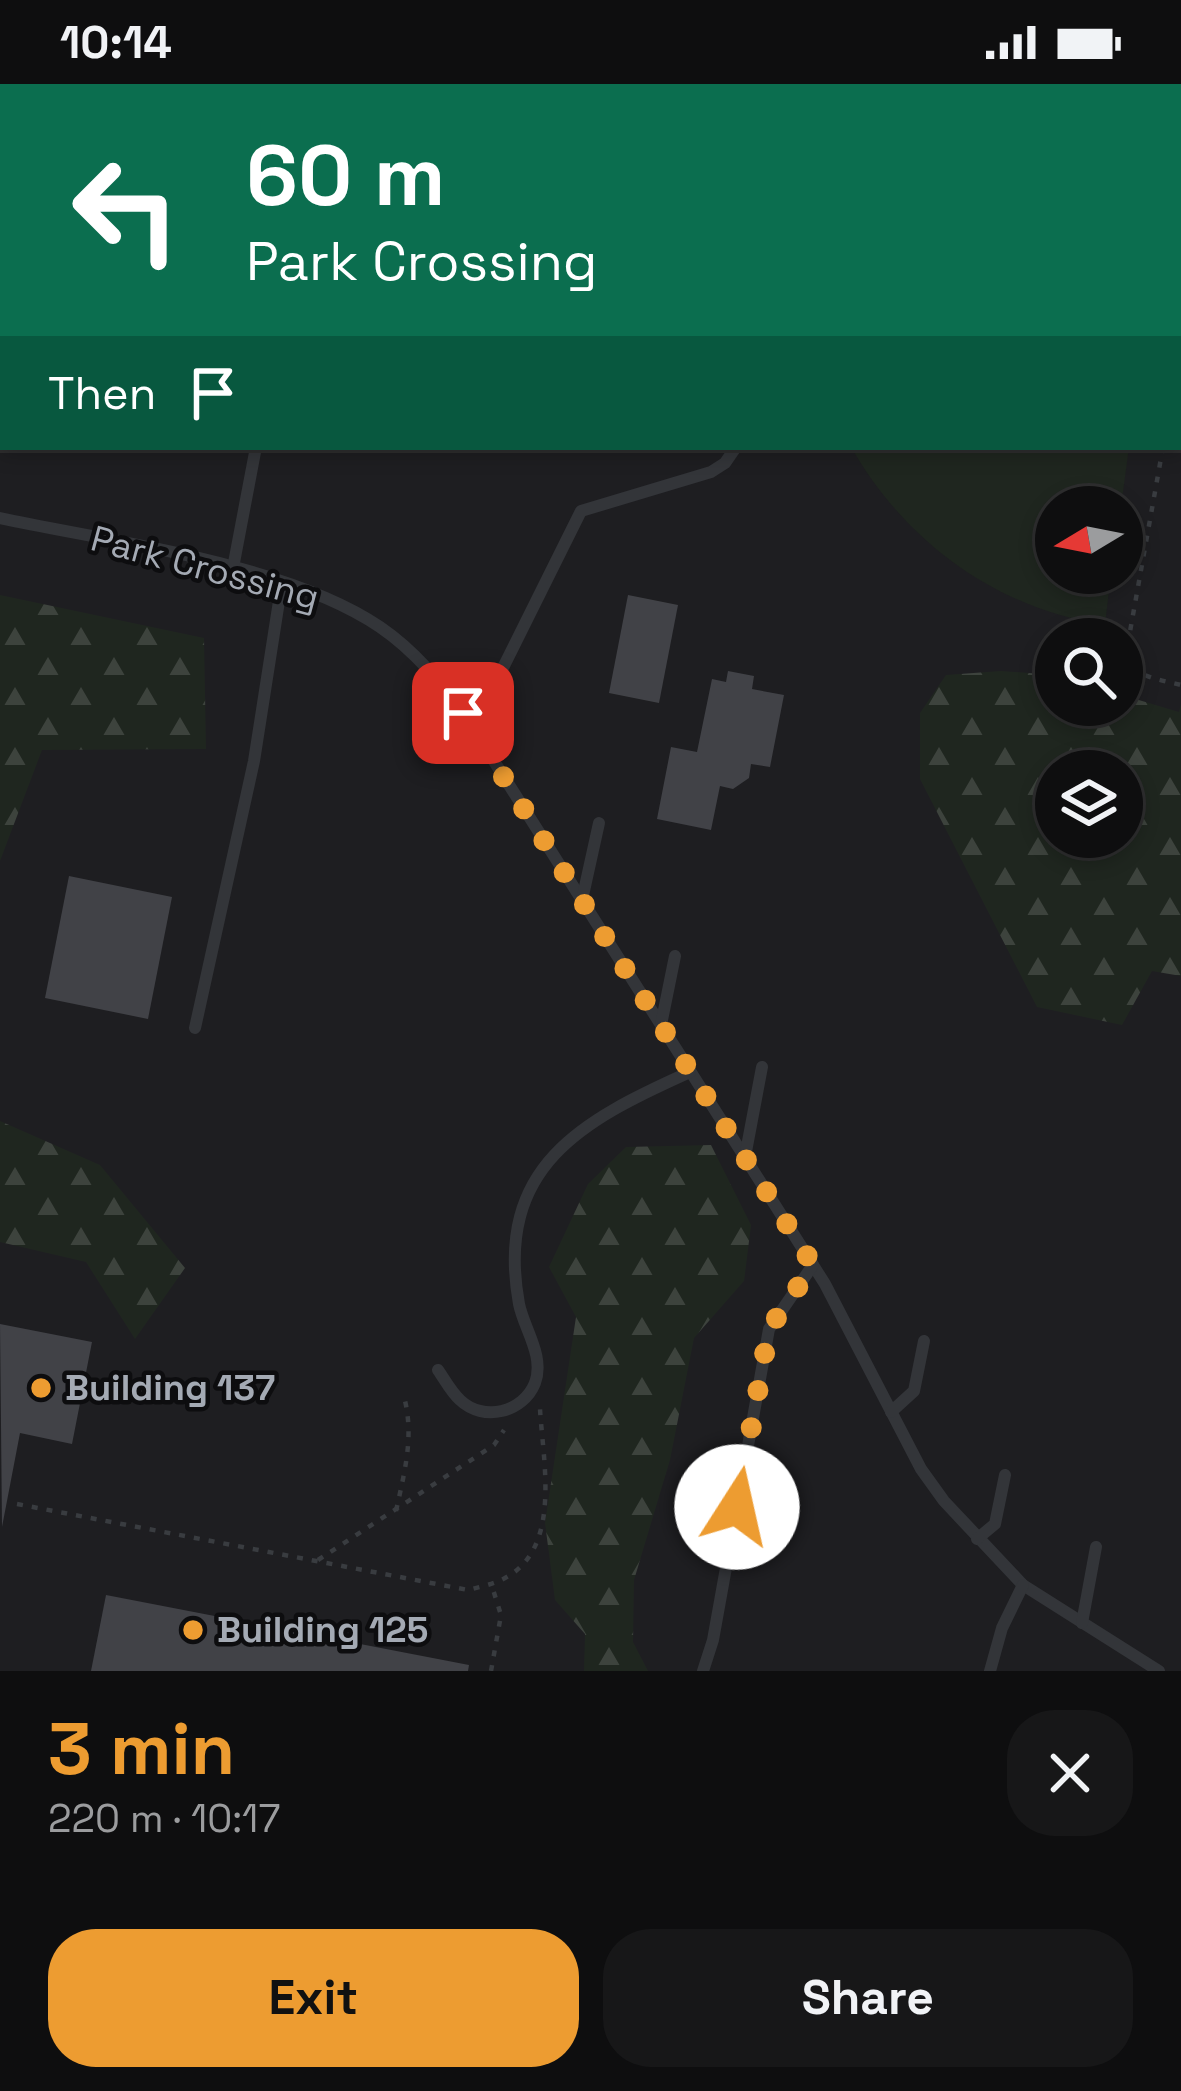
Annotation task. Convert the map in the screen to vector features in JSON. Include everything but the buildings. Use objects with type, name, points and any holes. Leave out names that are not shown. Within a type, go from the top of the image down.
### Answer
[{"type":"lane","points":[[233,568],[255,450]]},
{"type":"lane","points":[[473,728],[581,511],[711,472],[734,450]]},
{"type":"lane","name":"Park Crossing","points":[[0,518],[282,582],[379,626],[438,680],[813,1265],[863,1351],[921,1469],[977,1539],[1022,1585],[1159,1671]]},
{"type":"lane","points":[[195,1028],[254,761],[282,582]]},
{"type":"lane","points":[[582,900],[598,823]]},
{"type":"lane","points":[[661,1026],[675,956]]},
{"type":"lane","points":[[745,1158],[762,1067]]},
{"type":"lane","points":[[438,1370],[458,1399],[476,1411],[499,1412],[520,1405],[536,1382],[537,1357],[514,1274],[520,1223],[542,1165],[614,1106],[690,1072]]},
{"type":"lane","points":[[703,1671],[713,1640],[769,1329],[813,1265]]},
{"type":"lane","points":[[891,1412],[914,1391],[924,1341]]},
{"type":"lane","points":[[977,1539],[995,1524],[1005,1475]]},
{"type":"lane","points":[[1082,1623],[1096,1547]]},
{"type":"lane","points":[[990,1671],[1002,1628],[1022,1585]]},
{"type":"path","points":[[1162,450],[1127,659],[1139,674],[1181,685]]},
{"type":"path","points":[[396,1511],[410,1445],[403,1393]]},
{"type":"path","points":[[17,1504],[468,1591],[508,1577],[538,1546],[545,1497],[540,1409]]},
{"type":"path","points":[[316,1562],[494,1445],[504,1430]]},
{"type":"path","points":[[491,1583],[501,1616],[493,1669]]},
{"type":"shaded area","points":[[0,450],[1181,450],[1181,1671],[0,1671]]},
{"type":"green space","points":[[853,450],[1129,450],[1124,486],[1035,486],[1035,594],[1109,594],[1106,618],[1065,616],[991,587],[958,566],[899,513]]},
{"type":"green space","points":[[0,595],[204,638],[206,749],[42,750],[0,861]]},
{"type":"green space","points":[[1001,671],[1035,673],[1035,726],[1143,726],[1143,701],[1179,712],[1181,704],[1181,976],[1152,971],[1122,1025],[1037,1007],[920,779],[920,713],[946,675]]},
{"type":"green space","points":[[0,1121],[100,1165],[185,1268],[135,1339],[86,1262],[0,1242]]},
{"type":"green space","points":[[711,1145],[751,1225],[744,1281],[694,1338],[670,1460],[634,1580],[633,1642],[648,1671],[584,1671],[585,1634],[555,1600],[545,1523],[576,1317],[549,1267],[588,1184],[626,1147]]},
{"type":"place","name":"Building 137","points":[[41,1388]]},
{"type":"place","name":"Building 125","points":[[193,1630]]},
{"type":"route","points":[[463,713],[813,1265],[769,1329],[737,1507]]}]
